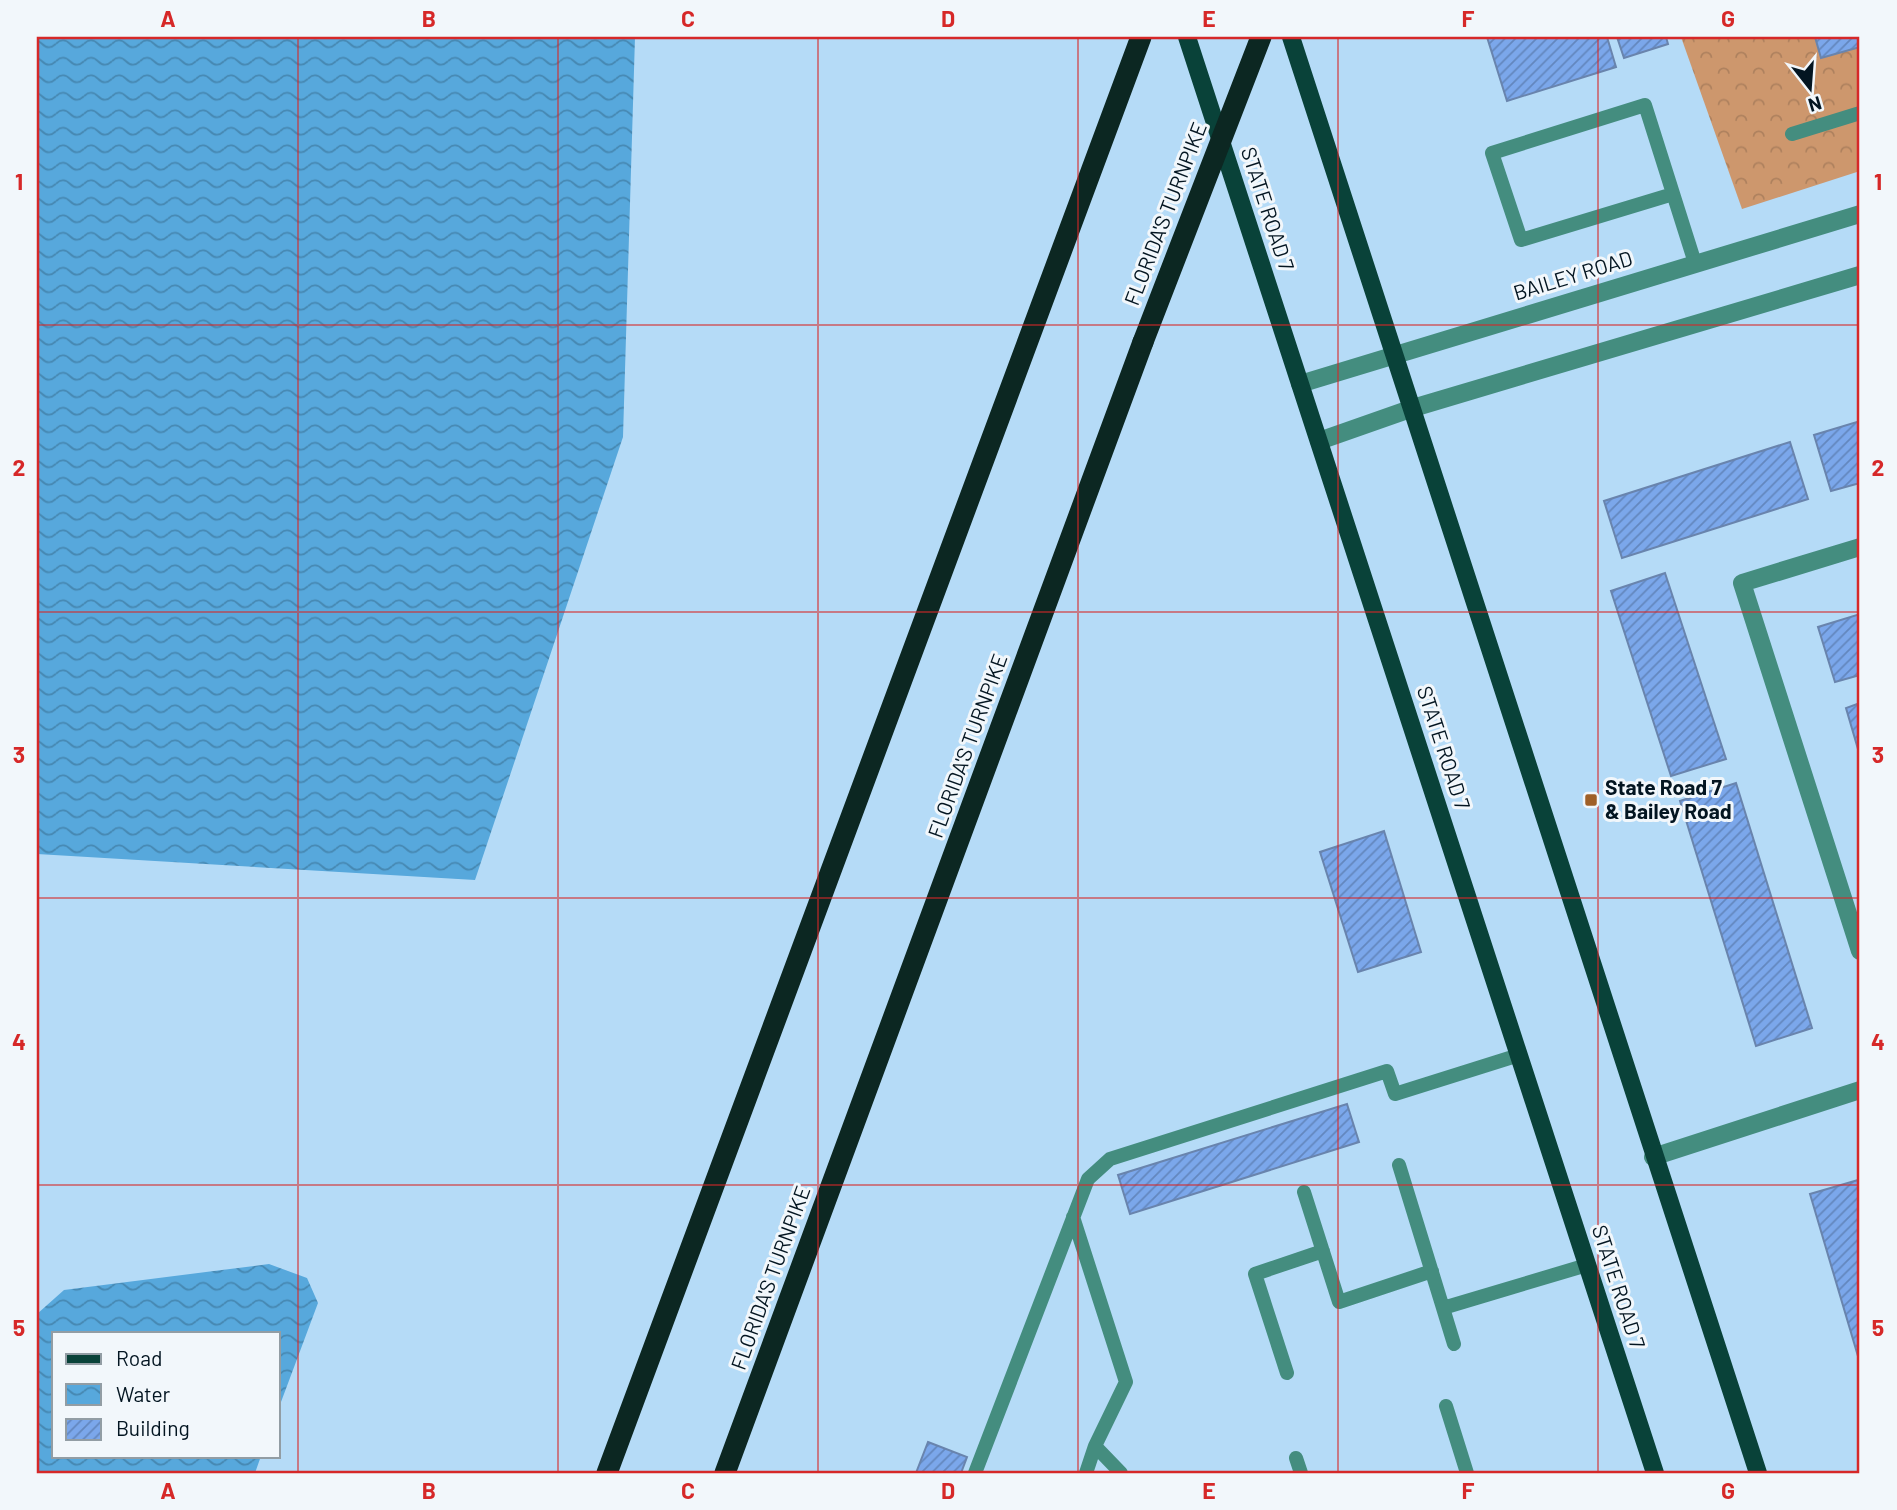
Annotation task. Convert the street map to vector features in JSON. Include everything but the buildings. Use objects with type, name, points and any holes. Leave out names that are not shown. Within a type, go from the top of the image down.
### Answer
[{"type":"highway","points":[[607,1473],[1141,37]]},
{"type":"highway","name":"FLORIDA'S TURNPIKE","points":[[725,1473],[1143,342],[1261,37]]},
{"type":"main road","name":"STATE ROAD 7","points":[[1186,37],[1655,1473]]},
{"type":"main road","points":[[1291,37],[1653,1157],[1758,1473]]},
{"type":"street","name":"BAILEY ROAD","points":[[1300,384],[1860,214]]},
{"type":"street","points":[[1319,441],[1413,408],[1860,275]]},
{"type":"street","points":[[1860,547],[1742,583],[1860,951]]},
{"type":"street","points":[[1653,1157],[1860,1090]]},
{"type":"lane","points":[[1673,194],[1521,240],[1492,153],[1645,105],[1673,194],[1695,264]]},
{"type":"lane","points":[[1792,134],[1860,113]]},
{"type":"lane","points":[[975,1473],[1088,1180],[1110,1159],[1387,1071],[1395,1094],[1519,1055]]},
{"type":"lane","points":[[1399,1165],[1454,1344]]},
{"type":"lane","points":[[1304,1192],[1339,1302],[1432,1271]]},
{"type":"lane","points":[[1073,1217],[1126,1382],[1095,1446],[1086,1473]]},
{"type":"lane","points":[[1287,1373],[1255,1273],[1323,1251]]},
{"type":"lane","points":[[1443,1308],[1587,1265]]},
{"type":"lane","points":[[1446,1405],[1467,1473]]},
{"type":"lane","points":[[1095,1446],[1121,1473]]},
{"type":"lane","points":[[1296,1458],[1301,1473]]},
{"type":"green space","points":[[1681,37],[1860,37],[1860,171],[1742,209]]},
{"type":"water","points":[[37,37],[635,37],[623,437],[475,880],[37,854]]},
{"type":"water","points":[[269,1264],[307,1278],[318,1303],[280,1405],[280,1332],[52,1332],[52,1458],[260,1458],[255,1473],[37,1473],[37,1314],[64,1290]]},
{"type":"place","name":"State Road 7 & Bailey Road","points":[[1591,800]]}]
